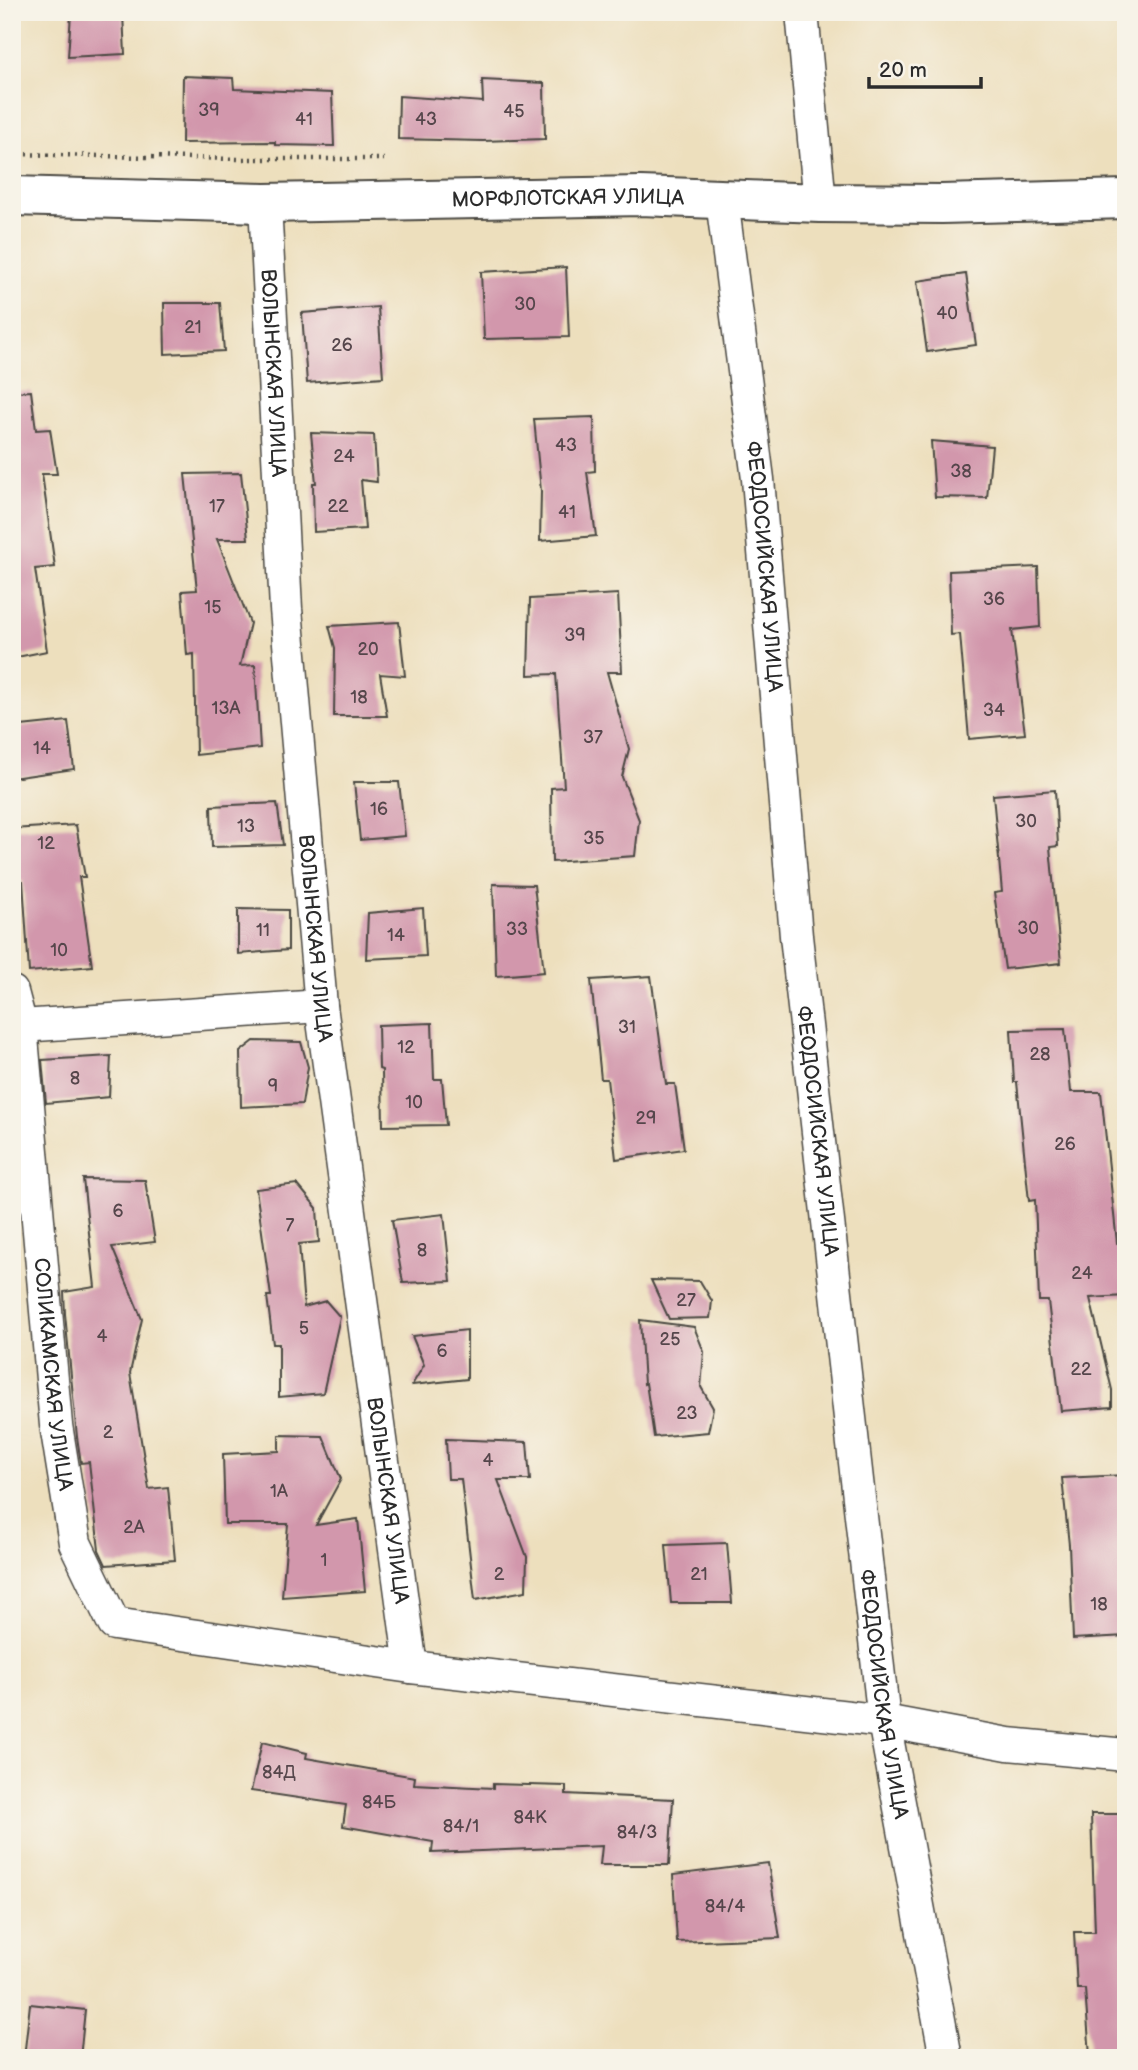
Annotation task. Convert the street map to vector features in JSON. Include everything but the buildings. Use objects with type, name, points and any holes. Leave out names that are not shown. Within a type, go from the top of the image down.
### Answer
[{"type":"street","points":[[802,12],[820,203]]},
{"type":"street","name":"МОРФЛОТСКАЯ УЛИЦА","points":[[12,196],[265,203],[641,196],[820,203],[942,204],[1126,200]]},
{"type":"street","name":"ФЕОДОСИЙСКАЯ УЛИЦА","points":[[722,200],[758,479],[796,936],[884,1721],[946,2058]]},
{"type":"street","name":"ВОЛЫНСКАЯ УЛИЦА","points":[[265,203],[286,608],[321,1006],[411,1667]]},
{"type":"street","name":"СОЛИКАМСКАЯ УЛИЦА","points":[[12,992],[20,1026],[56,1425],[75,1543],[114,1624],[411,1667]]},
{"type":"street","points":[[20,1026],[321,1006]]},
{"type":"street","points":[[411,1667],[884,1721],[1007,1744],[1126,1755]]},
{"type":"path","points":[[12,154],[225,159],[386,159]]}]
